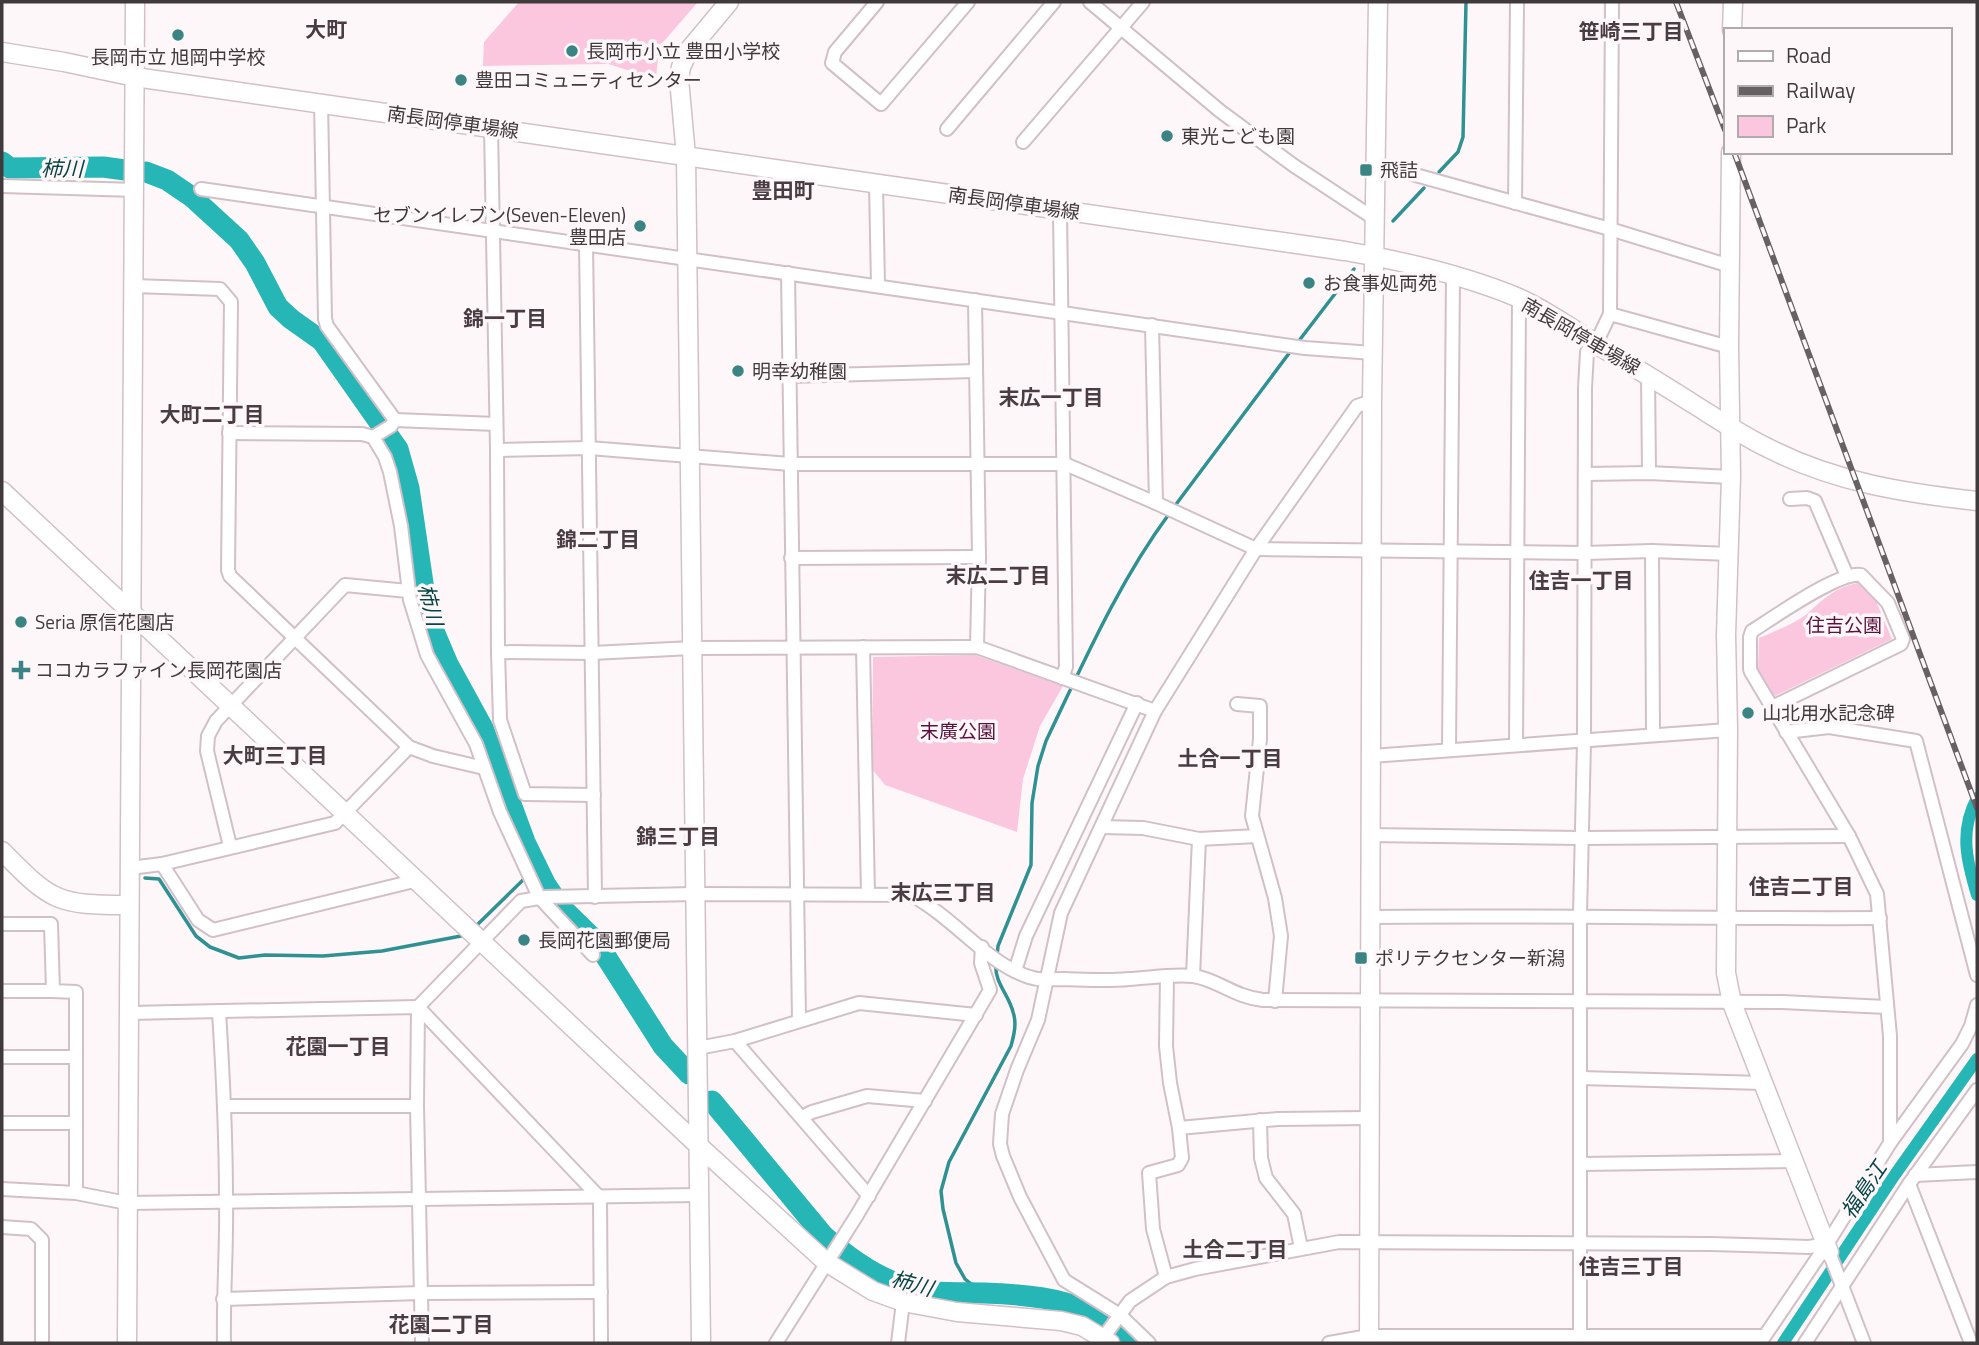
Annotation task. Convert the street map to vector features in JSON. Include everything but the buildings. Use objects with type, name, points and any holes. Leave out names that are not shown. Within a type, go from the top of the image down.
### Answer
[{"type":"street","points":[[127,1343],[136,190],[135,2]]},
{"type":"street","points":[[701,1343],[686,156],[679,79],[689,50],[729,2]]},
{"type":"street","points":[[877,2],[835,52],[832,64],[881,104],[968,2]]},
{"type":"street","points":[[947,129],[1054,2]]},
{"type":"street","points":[[1090,2],[1220,111],[1375,219]]},
{"type":"street","points":[[1023,142],[1143,2]]},
{"type":"street","points":[[1369,1340],[1372,401],[1378,2]]},
{"type":"street","points":[[1515,203],[1517,2]]},
{"type":"street","points":[[1580,1335],[1580,915],[1587,352],[1600,335],[1610,314],[1612,2]]},
{"type":"street","points":[[1732,28],[1733,2]]},
{"type":"street","name":"南長岡停車場線","points":[[2,52],[135,77],[1374,256],[1453,276],[1519,299],[1768,448],[1854,482],[1926,496],[1977,501]]},
{"type":"street","points":[[321,102],[327,326],[393,423]]},
{"type":"street","points":[[491,128],[500,720],[525,794],[594,796]]},
{"type":"street","points":[[1731,154],[1726,973],[1732,1003],[1864,1343]]},
{"type":"street","points":[[1376,164],[1610,229],[1730,266]]},
{"type":"street","points":[[876,183],[878,286]]},
{"type":"street","points":[[2,186],[136,190]]},
{"type":"street","points":[[201,189],[1305,348],[1373,354]]},
{"type":"street","points":[[1060,210],[1065,464],[1064,678]]},
{"type":"street","points":[[586,243],[595,897]]},
{"type":"street","points":[[788,273],[799,1020]]},
{"type":"street","points":[[1449,750],[1453,276]]},
{"type":"street","points":[[134,286],[220,289],[231,302],[230,576],[409,747],[433,756],[484,768]]},
{"type":"street","points":[[1516,744],[1519,299]]},
{"type":"street","points":[[975,300],[979,557],[977,647]]},
{"type":"street","points":[[1610,314],[1729,347]]},
{"type":"street","points":[[1153,325],[1160,504]]},
{"type":"street","points":[[790,376],[976,372]]},
{"type":"street","points":[[1648,375],[1649,473]]},
{"type":"street","points":[[1149,1343],[1119,1317],[1063,1280],[1020,1198],[1000,1144],[1002,1114],[1032,1037],[1060,913],[1155,711],[1256,549],[1357,406],[1372,401]]},
{"type":"street","points":[[229,433],[375,436],[393,423],[496,424]]},
{"type":"street","points":[[375,436],[390,472],[401,526],[408,591],[427,655],[476,744],[500,812],[542,897],[593,955]]},
{"type":"street","points":[[497,450],[589,448],[790,464],[1065,464],[1256,549],[1585,553],[1652,551],[1730,554]]},
{"type":"street","points":[[1586,474],[1649,473],[1731,477]]},
{"type":"street","points":[[2,491],[233,705],[699,1146],[832,1252],[873,1291],[903,1302],[957,1312],[1061,1321],[1082,1326],[1107,1338],[1130,1301],[1166,1278],[1195,1269],[1339,1242],[1580,1242],[1828,1248]]},
{"type":"street","points":[[1790,499],[1807,498],[1815,501],[1847,576]]},
{"type":"street","points":[[1652,551],[1653,736]]},
{"type":"street","points":[[791,558],[979,557]]},
{"type":"street","points":[[1772,708],[1901,644],[1903,639],[1888,603],[1861,575],[1847,576],[1752,631],[1751,672],[1772,708],[1786,732],[1849,836],[1877,894],[1890,1035],[1890,1143]]},
{"type":"street","points":[[230,846],[207,751],[208,736],[216,721],[345,585],[408,591]]},
{"type":"street","points":[[1726,635],[1750,637]]},
{"type":"street","points":[[863,647],[868,894]]},
{"type":"street","points":[[498,652],[977,647],[1155,711]]},
{"type":"street","points":[[1727,674],[1751,672]]},
{"type":"street","points":[[1011,969],[1137,703]]},
{"type":"street","points":[[1237,704],[1260,706],[1260,739],[1252,816],[1275,898],[1281,936],[1275,1000]]},
{"type":"street","points":[[1786,732],[1829,727],[1916,741],[1977,975]]},
{"type":"street","points":[[1371,756],[1728,730]]},
{"type":"street","points":[[130,868],[162,864],[335,823],[409,747]]},
{"type":"street","points":[[1102,827],[1143,828],[1199,839],[1257,836]]},
{"type":"street","points":[[1370,835],[1581,838],[1849,836]]},
{"type":"street","points":[[1193,976],[1199,839]]},
{"type":"street","points":[[2,851],[43,890],[63,901],[90,905],[129,905]]},
{"type":"street","points":[[162,864],[198,920],[213,930],[418,880]]},
{"type":"street","points":[[422,1343],[417,1105],[418,1007],[521,901],[542,897],[696,894],[911,895],[931,905],[986,952],[1011,969],[1046,981],[1193,976],[1215,983],[1245,998],[1370,1002],[1782,1002],[1886,1007]]},
{"type":"street","points":[[1371,917],[1580,915],[1726,919],[1880,918]]},
{"type":"street","points":[[2,924],[51,924],[52,991]]},
{"type":"street","points":[[776,1343],[869,1196],[990,990],[981,963],[986,952]]},
{"type":"street","points":[[1166,1278],[1153,1229],[1149,1173],[1178,1165],[1182,1158],[1166,1046],[1167,976]]},
{"type":"street","points":[[2,991],[76,992],[76,1193]]},
{"type":"street","points":[[698,1048],[735,1041],[859,1003],[976,1015]]},
{"type":"street","points":[[1329,1343],[1580,1335],[1762,1340],[1828,1248],[1890,1143],[1962,1044],[1977,1005]]},
{"type":"street","points":[[130,1013],[418,1007],[600,1198],[601,1343]]},
{"type":"street","points":[[219,1012],[225,1106],[224,1343]]},
{"type":"street","points":[[735,1041],[869,1196]]},
{"type":"street","points":[[2,1057],[76,1057]]},
{"type":"street","points":[[1580,1078],[1763,1083]]},
{"type":"street","points":[[1805,1343],[1912,1179],[1977,1090]]},
{"type":"street","points":[[802,1117],[867,1096],[925,1101]]},
{"type":"street","points":[[225,1106],[417,1105]]},
{"type":"street","points":[[1179,1128],[1260,1120],[1368,1118]]},
{"type":"street","points":[[1260,1120],[1261,1158],[1266,1178],[1294,1214],[1301,1248]]},
{"type":"street","points":[[2,1123],[76,1123]]},
{"type":"street","points":[[1580,1164],[1793,1161]]},
{"type":"street","points":[[1912,1179],[1977,1172]]},
{"type":"street","points":[[1912,1179],[1971,1343]]},
{"type":"street","points":[[2,1189],[76,1193],[127,1203],[698,1195]]},
{"type":"street","points":[[2,1227],[31,1229],[43,1240],[42,1343]]},
{"type":"street","points":[[223,1298],[601,1292]]},
{"type":"street","points":[[898,1343],[903,1302]]},
{"type":"green space","points":[[519,2],[698,2],[659,47],[656,79],[608,64],[483,66],[484,42]]},
{"type":"green space","name":"住吉公園","points":[[1858,583],[1876,601],[1892,639],[1773,697],[1758,671],[1759,638],[1797,621],[1837,590]]},
{"type":"green space","name":"末廣公園","points":[[975,655],[1063,686],[1040,726],[1023,779],[1017,832],[885,785],[872,769],[873,657]]},
{"type":"waterway","points":[[1439,172],[1458,152],[1463,137],[1466,2]]},
{"type":"waterway","name":"柿川","points":[[2,162],[10,168],[103,167],[125,170]]},
{"type":"waterway","name":"柿川","points":[[146,172],[167,180],[192,197],[239,240],[255,263],[278,307],[322,341],[398,449],[409,488],[428,617],[448,664],[483,728],[525,842],[546,885],[561,907],[596,941],[663,1046],[689,1074]]},
{"type":"waterway","points":[[1393,221],[1424,188]]},
{"type":"waterway","points":[[1298,342],[1354,269]]},
{"type":"waterway","points":[[1174,507],[1293,348]]},
{"type":"waterway","points":[[997,956],[998,946],[1031,865],[1032,803],[1038,766],[1046,741],[1117,596],[1169,514]]},
{"type":"waterway","name":"福島江","points":[[1977,798],[1971,810],[1966,834],[1970,871],[1977,895]]},
{"type":"waterway","name":"柿川","points":[[534,872],[538,870]]},
{"type":"waterway","points":[[145,878],[159,879],[196,936],[210,947],[239,958],[265,955],[323,956],[382,951],[461,936]]},
{"type":"waterway","points":[[477,925],[524,879]]},
{"type":"waterway","points":[[982,1293],[965,1279],[956,1263],[941,1191],[949,1162],[1013,1038],[1014,1016],[999,983],[996,964]]},
{"type":"waterway","name":"福島江","points":[[1783,1343],[1894,1176],[1977,1059]]},
{"type":"waterway","name":"柿川","points":[[712,1101],[823,1235],[883,1278],[925,1291],[1045,1298],[1100,1317],[1132,1343]]},
{"type":"railway","points":[[1676,2],[1724,127]]},
{"type":"railway","points":[[1735,154],[1977,808]]},
{"type":"place","name":"長岡市立 旭岡中学校","points":[[178,35]]},
{"type":"place","name":"長岡市小立 豊田小学校","points":[[572,51]]},
{"type":"place","name":"豊田コミュニティセンター","points":[[461,80]]},
{"type":"place","name":"東光こども園","points":[[1167,136]]},
{"type":"place","name":"飛詰","points":[[1366,170]]},
{"type":"place","name":"セブンイレブン(Seven-Eleven) 豊田店","points":[[640,226]]},
{"type":"place","name":"お食事処両苑","points":[[1309,283]]},
{"type":"place","name":"明幸幼稚園","points":[[738,371]]},
{"type":"place","name":"Seria 原信花園店","points":[[21,622]]},
{"type":"place","name":"ココカラファイン長岡花園店","points":[[21,670]]},
{"type":"place","name":"山北用水記念碑","points":[[1748,713]]},
{"type":"place","name":"長岡花園郵便局","points":[[524,940]]},
{"type":"place","name":"ポリテクセンター新潟","points":[[1361,958]]},
{"type":"district","name":"大町","points":[[326,30]]},
{"type":"district","name":"笹崎三丁目","points":[[1631,32]]},
{"type":"district","name":"豊田町","points":[[783,191]]},
{"type":"district","name":"錦一丁目","points":[[505,319]]},
{"type":"district","name":"末広一丁目","points":[[1051,398]]},
{"type":"district","name":"大町二丁目","points":[[212,415]]},
{"type":"district","name":"錦二丁目","points":[[598,540]]},
{"type":"district","name":"末広二丁目","points":[[998,576]]},
{"type":"district","name":"住吉一丁目","points":[[1581,581]]},
{"type":"district","name":"大町三丁目","points":[[275,756]]},
{"type":"district","name":"土合一丁目","points":[[1230,759]]},
{"type":"district","name":"錦三丁目","points":[[678,837]]},
{"type":"district","name":"住吉二丁目","points":[[1801,887]]},
{"type":"district","name":"末広三丁目","points":[[943,893]]},
{"type":"district","name":"花園一丁目","points":[[338,1047]]},
{"type":"district","name":"土合二丁目","points":[[1235,1250]]},
{"type":"district","name":"住吉三丁目","points":[[1631,1267]]},
{"type":"district","name":"花園二丁目","points":[[441,1325]]}]
